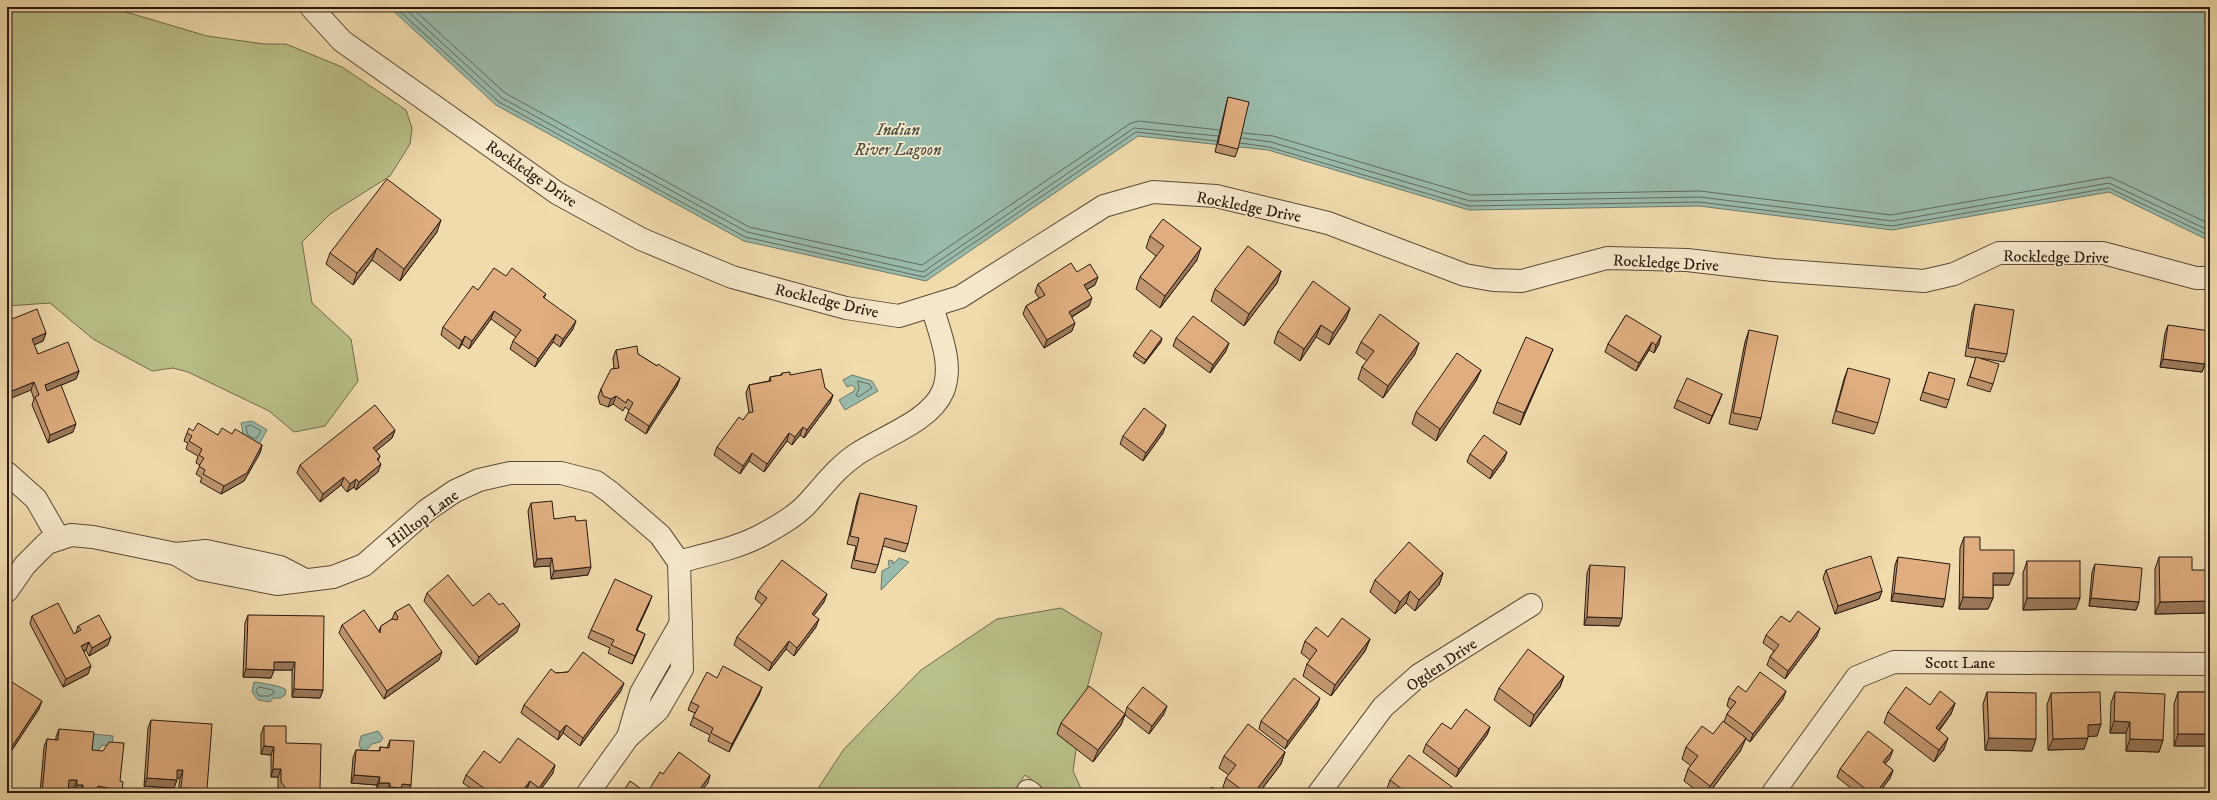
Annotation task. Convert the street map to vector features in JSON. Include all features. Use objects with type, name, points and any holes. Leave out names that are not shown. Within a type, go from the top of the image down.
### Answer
[{"type":"street","name":"Rockledge Drive","points":[[311,7],[342,41],[544,184],[641,239],[732,277],[846,308],[899,316],[960,297],[1104,206],[1153,192],[1216,196],[1328,223],[1465,275],[1493,280],[1522,281],[1607,258],[1687,260],[1773,270],[1924,281],[1954,274],[1999,253],[2103,254],[2196,278],[2210,278]]},
{"type":"street","points":[[588,793],[628,737],[658,710],[682,669],[679,562],[738,545],[759,536],[784,522],[804,507],[837,470],[856,455],[905,427],[930,409],[943,392],[948,366],[932,306]]},
{"type":"street","name":"Hilltop Lane","points":[[7,590],[25,565],[47,543],[71,535],[93,537],[176,554],[206,551],[280,567],[305,580],[333,577],[364,565],[427,510],[455,491],[479,480],[510,473],[561,472],[596,482],[660,535],[679,562]]},
{"type":"street","points":[[7,473],[36,499],[58,539]]},
{"type":"street","name":"Ogden Drive","points":[[1319,793],[1383,707],[1413,680],[1531,605]]},
{"type":"street","name":"Scott Lane","points":[[1773,793],[1857,677],[1894,662],[2210,664]]},
{"type":"green space","points":[[7,7],[109,7],[207,36],[264,44],[286,44],[342,67],[406,110],[412,128],[410,144],[390,176],[330,214],[302,242],[312,303],[351,339],[358,381],[325,426],[294,432],[269,411],[188,372],[173,368],[152,371],[93,339],[50,303],[7,306]]},
{"type":"green space","points":[[1061,608],[1102,633],[1082,707],[1073,771],[1083,793],[1049,793],[1025,775],[1013,793],[815,793],[844,749],[921,670],[997,619]]},
{"type":"water","name":"Indian River Lagoon","points":[[389,7],[2210,7],[2210,241],[2109,192],[1892,230],[1699,206],[1469,210],[1268,150],[1138,136],[926,281],[744,241],[496,105]]},
{"type":"water","points":[[852,375],[872,381],[878,391],[845,410],[839,400],[854,391],[855,388],[852,385],[847,387],[843,380]]},
{"type":"water","points":[[252,421],[267,430],[258,446],[244,438],[241,423]]},
{"type":"water","points":[[899,558],[909,562],[881,590],[882,571],[890,567],[888,565],[889,560],[893,561],[893,564]]},
{"type":"water","points":[[254,682],[280,687],[286,690],[285,695],[281,698],[273,698],[270,702],[258,700],[252,692]]},
{"type":"water","points":[[378,731],[383,738],[380,742],[372,744],[365,752],[362,751],[359,745],[361,736]]},
{"type":"water","points":[[93,734],[113,736],[112,746],[102,745],[92,760]]},
{"type":"building","points":[[1228,97],[1249,102],[1238,149],[1218,144]]},
{"type":"building","points":[[387,179],[441,220],[404,269],[377,248],[357,273],[330,253]]},
{"type":"building","points":[[1163,219],[1201,248],[1165,296],[1140,277],[1164,246],[1150,236]]},
{"type":"building","points":[[1248,246],[1281,271],[1249,314],[1215,289]]},
{"type":"building","points":[[1071,263],[1077,272],[1090,264],[1098,277],[1084,285],[1092,298],[1069,312],[1075,323],[1047,340],[1026,306],[1045,295],[1038,284]]},
{"type":"building","points":[[494,268],[506,276],[512,268],[546,294],[543,297],[576,321],[563,339],[556,334],[538,359],[513,341],[521,330],[494,311],[472,341],[465,336],[462,341],[443,327],[473,286],[478,290]]},
{"type":"building","points":[[1313,281],[1350,308],[1333,333],[1321,325],[1304,349],[1278,331]]},
{"type":"building","points":[[1975,304],[2014,310],[2007,354],[1968,348]]},
{"type":"building","points":[[37,309],[46,333],[32,339],[38,354],[68,342],[79,371],[45,385],[47,391],[61,385],[76,424],[50,435],[35,397],[39,395],[34,382],[7,393],[7,321]]},
{"type":"building","points":[[1380,314],[1419,343],[1388,386],[1362,367],[1374,351],[1361,342]]},
{"type":"building","points":[[1626,315],[1661,336],[1656,345],[1652,342],[1639,363],[1608,344]]},
{"type":"building","points":[[1193,316],[1229,343],[1213,365],[1176,338]]},
{"type":"building","points":[[2168,325],[2210,331],[2205,364],[2163,359]]},
{"type":"building","points":[[1151,330],[1162,338],[1146,360],[1135,352]]},
{"type":"building","points":[[1749,330],[1778,336],[1761,418],[1733,413]]},
{"type":"building","points":[[1526,337],[1553,349],[1524,413],[1497,402]]},
{"type":"building","points":[[637,346],[638,354],[657,366],[658,364],[680,378],[649,426],[628,412],[633,403],[628,399],[626,403],[616,396],[611,399],[603,396],[601,389],[611,369],[619,368],[616,350]]},
{"type":"building","points":[[1457,353],[1481,370],[1440,429],[1416,412]]},
{"type":"building","points":[[1976,357],[1999,364],[1993,384],[1970,377]]},
{"type":"building","points":[[1848,368],[1890,379],[1878,423],[1836,411]]},
{"type":"building","points":[[821,369],[825,388],[833,395],[807,430],[803,427],[795,437],[789,433],[767,464],[752,453],[743,466],[717,447],[739,417],[743,420],[748,413],[753,412],[749,385],[771,381],[770,377],[782,375],[782,373],[790,372],[790,375]]},
{"type":"building","points":[[1929,372],[1955,379],[1949,400],[1923,392]]},
{"type":"building","points":[[1687,378],[1722,394],[1712,416],[1677,400]]},
{"type":"building","points":[[375,405],[395,430],[373,448],[380,456],[377,459],[381,464],[359,482],[356,479],[350,484],[344,477],[323,494],[300,465]]},
{"type":"building","points":[[1144,408],[1166,425],[1146,453],[1123,436]]},
{"type":"building","points":[[198,423],[218,435],[222,428],[232,434],[235,429],[262,445],[247,473],[224,486],[203,474],[205,470],[199,466],[204,458],[199,455],[202,449],[189,441],[192,436],[187,433],[189,428],[193,431]]},
{"type":"building","points":[[1484,435],[1507,452],[1493,471],[1470,454]]},
{"type":"building","points":[[860,493],[917,506],[908,544],[885,538],[878,565],[854,560],[859,538],[850,536]]},
{"type":"building","points":[[552,501],[554,519],[575,516],[576,521],[586,520],[591,567],[554,571],[552,558],[537,559],[531,503]]},
{"type":"building","points":[[1964,537],[1980,537],[1980,550],[2014,550],[2014,573],[1993,573],[1993,598],[1963,597]]},
{"type":"building","points":[[1409,542],[1443,573],[1419,600],[1410,591],[1400,602],[1375,580]]},
{"type":"building","points":[[1871,556],[1882,591],[1838,606],[1826,570]]},
{"type":"building","points":[[1898,557],[1950,564],[1945,599],[1894,593]]},
{"type":"building","points":[[2159,557],[2192,557],[2192,570],[2210,570],[2210,601],[2160,602]]},
{"type":"building","points":[[782,560],[827,594],[812,614],[819,619],[797,648],[789,641],[772,663],[737,637],[767,598],[758,591]]},
{"type":"building","points":[[2027,561],[2080,561],[2080,598],[2027,598]]},
{"type":"building","points":[[2095,564],[2142,568],[2139,602],[2091,598]]},
{"type":"building","points":[[1590,565],[1625,567],[1622,618],[1587,617]]},
{"type":"building","points":[[448,575],[473,606],[489,593],[499,605],[503,603],[520,624],[479,657],[427,593]]},
{"type":"building","points":[[615,579],[652,596],[636,630],[645,634],[635,656],[611,645],[614,640],[591,630]]},
{"type":"building","points":[[58,603],[74,634],[81,630],[78,626],[99,615],[111,637],[92,648],[89,642],[81,646],[91,666],[66,679],[32,616]]},
{"type":"building","points":[[409,604],[442,652],[387,691],[342,625],[364,610],[380,633],[381,626],[392,619],[397,620],[398,617],[395,612]]},
{"type":"building","points":[[1798,611],[1820,628],[1788,671],[1770,657],[1779,645],[1766,635],[1781,616],[1790,622]]},
{"type":"building","points":[[248,615],[324,616],[323,690],[294,689],[295,662],[274,662],[274,670],[246,669]]},
{"type":"building","points":[[1342,618],[1370,639],[1335,685],[1307,664],[1317,650],[1305,641],[1316,627],[1328,637]]},
{"type":"building","points":[[1528,649],[1564,676],[1534,715],[1499,688]]},
{"type":"building","points":[[583,652],[624,683],[583,738],[566,725],[560,732],[524,705],[551,669],[556,673],[568,672]]},
{"type":"building","points":[[723,666],[762,687],[732,744],[711,733],[713,728],[693,717],[699,706],[691,702],[707,672],[717,678]]},
{"type":"building","points":[[1760,672],[1786,691],[1753,734],[1727,714],[1736,702],[1729,698],[1738,686],[1746,692]]},
{"type":"building","points":[[1294,678],[1320,698],[1288,741],[1261,721]]},
{"type":"building","points":[[7,679],[42,701],[11,748],[7,745]]},
{"type":"building","points":[[1089,686],[1125,714],[1098,750],[1061,723]]},
{"type":"building","points":[[1143,687],[1167,706],[1152,726],[1127,707]]},
{"type":"building","points":[[1906,687],[1930,705],[1940,691],[1955,703],[1936,728],[1948,738],[1939,750],[1888,712]]},
{"type":"building","points":[[1987,692],[2036,693],[2036,739],[1989,738]]},
{"type":"building","points":[[2100,692],[2101,724],[2088,725],[2088,738],[2053,739],[2051,693]]},
{"type":"building","points":[[2115,692],[2165,694],[2163,740],[2130,739],[2130,722],[2114,721]]},
{"type":"building","points":[[2178,692],[2210,692],[2210,734],[2178,734]]},
{"type":"building","points":[[1466,709],[1490,727],[1459,769],[1426,744],[1442,723],[1451,729]]},
{"type":"building","points":[[151,720],[212,724],[207,789],[181,788],[183,770],[177,770],[177,780],[147,778]]},
{"type":"building","points":[[1723,721],[1746,738],[1710,786],[1688,769],[1698,756],[1686,747],[1702,726],[1713,734]]},
{"type":"building","points":[[1248,724],[1285,752],[1254,793],[1246,793],[1226,778],[1236,765],[1224,756]]},
{"type":"building","points":[[264,726],[286,726],[286,743],[321,744],[320,790],[287,790],[281,782],[281,769],[273,769],[274,747],[264,746]]},
{"type":"building","points":[[59,729],[94,732],[92,750],[103,751],[109,742],[124,743],[120,781],[123,782],[122,791],[98,786],[97,793],[83,792],[83,785],[77,785],[77,780],[69,780],[68,793],[42,793],[47,739],[58,740]]},
{"type":"building","points":[[1868,731],[1893,750],[1883,762],[1893,770],[1876,793],[1871,793],[1840,769]]},
{"type":"building","points":[[518,738],[555,765],[539,788],[530,781],[521,793],[486,793],[488,791],[466,775],[484,751],[500,763]]},
{"type":"building","points":[[390,740],[414,741],[411,785],[402,784],[401,788],[390,787],[390,783],[379,783],[380,777],[354,775],[356,750],[380,751],[380,747],[389,748]]},
{"type":"building","points":[[679,752],[710,775],[697,793],[647,793],[660,772],[663,774]]},
{"type":"building","points":[[1409,755],[1452,787],[1448,793],[1407,793],[1390,780]]},
{"type":"building","points":[[630,781],[647,793],[622,793]]},
{"type":"building","points":[[1212,787],[1220,793],[1208,793]]},
{"type":"building","points":[[1828,789],[1834,793],[1825,793]]}]
